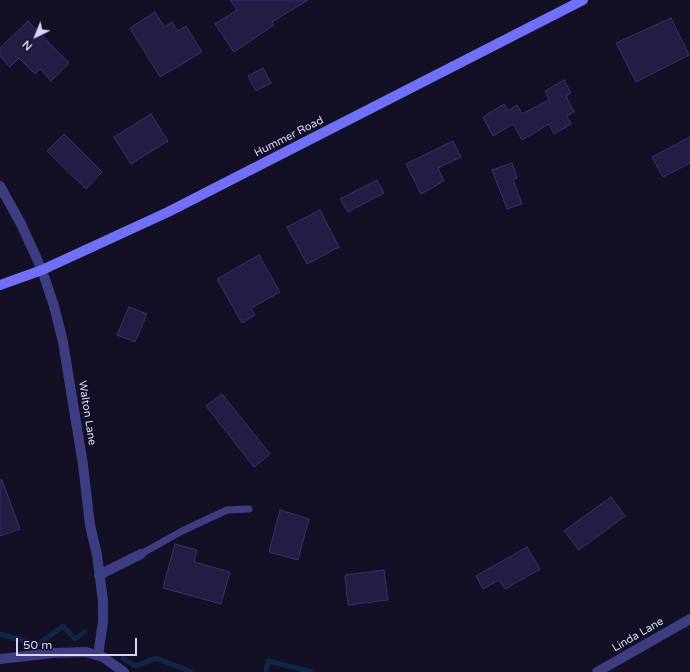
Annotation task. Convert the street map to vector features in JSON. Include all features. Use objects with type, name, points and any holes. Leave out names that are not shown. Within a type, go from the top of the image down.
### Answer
[{"type":"main road","name":"Hummer Road","points":[[0,285],[42,270],[168,212],[583,0]]},
{"type":"street","name":"Walton Lane","points":[[0,186],[21,224],[42,270],[54,306],[63,342],[99,575],[103,622],[98,655]]},
{"type":"street","points":[[99,575],[141,554]]},
{"type":"street","name":"Linda Lane","points":[[597,672],[690,619]]},
{"type":"street","points":[[0,659],[53,653],[86,652],[98,655],[124,672]]},
{"type":"lane","points":[[141,554],[182,531],[227,510],[249,509]]},
{"type":"building","points":[[230,0],[308,0],[272,22],[274,25],[234,52],[215,24],[237,10]]},
{"type":"building","points":[[155,12],[164,27],[172,22],[178,31],[186,26],[202,52],[160,77],[130,28]]},
{"type":"building","points":[[671,18],[689,55],[636,82],[616,43]]},
{"type":"building","points":[[28,21],[69,63],[51,81],[40,69],[35,74],[19,58],[10,67],[0,56],[0,48]]},
{"type":"building","points":[[263,68],[271,83],[256,91],[248,76]]},
{"type":"building","points":[[564,80],[571,93],[566,96],[574,112],[567,116],[571,124],[554,134],[549,124],[522,140],[513,124],[493,136],[483,117],[504,104],[508,111],[517,105],[522,114],[549,100],[545,91]]},
{"type":"building","points":[[151,114],[168,141],[131,164],[114,137]]},
{"type":"building","points":[[64,134],[102,172],[86,189],[47,151]]},
{"type":"building","points":[[690,137],[690,163],[663,177],[652,157]]},
{"type":"building","points":[[453,141],[461,157],[438,168],[444,181],[421,194],[406,164]]},
{"type":"building","points":[[512,163],[517,178],[513,179],[522,204],[507,209],[492,170]]},
{"type":"building","points":[[377,180],[384,193],[348,212],[340,199]]},
{"type":"building","points":[[320,210],[339,247],[307,264],[287,227]]},
{"type":"building","points":[[259,255],[280,292],[251,308],[255,315],[242,323],[217,279]]},
{"type":"building","points":[[129,307],[147,314],[135,342],[117,335]]},
{"type":"building","points":[[222,394],[270,454],[254,467],[206,406]]},
{"type":"building","points":[[0,480],[2,480],[20,529],[0,536]]},
{"type":"building","points":[[611,497],[625,516],[579,550],[564,531]]},
{"type":"building","points":[[280,510],[309,519],[298,560],[269,552]]},
{"type":"building","points":[[175,544],[197,550],[194,562],[230,572],[221,604],[163,588]]},
{"type":"building","points":[[527,547],[540,569],[505,589],[499,580],[483,589],[476,576]]},
{"type":"building","points":[[384,570],[388,600],[348,605],[345,575]]},
{"type":"waterway","points":[[0,634],[37,645],[63,626],[75,639],[85,632]]},
{"type":"waterway","points":[[123,658],[135,666],[156,658],[192,672]]},
{"type":"waterway","points":[[266,672],[268,661],[312,672]]}]
